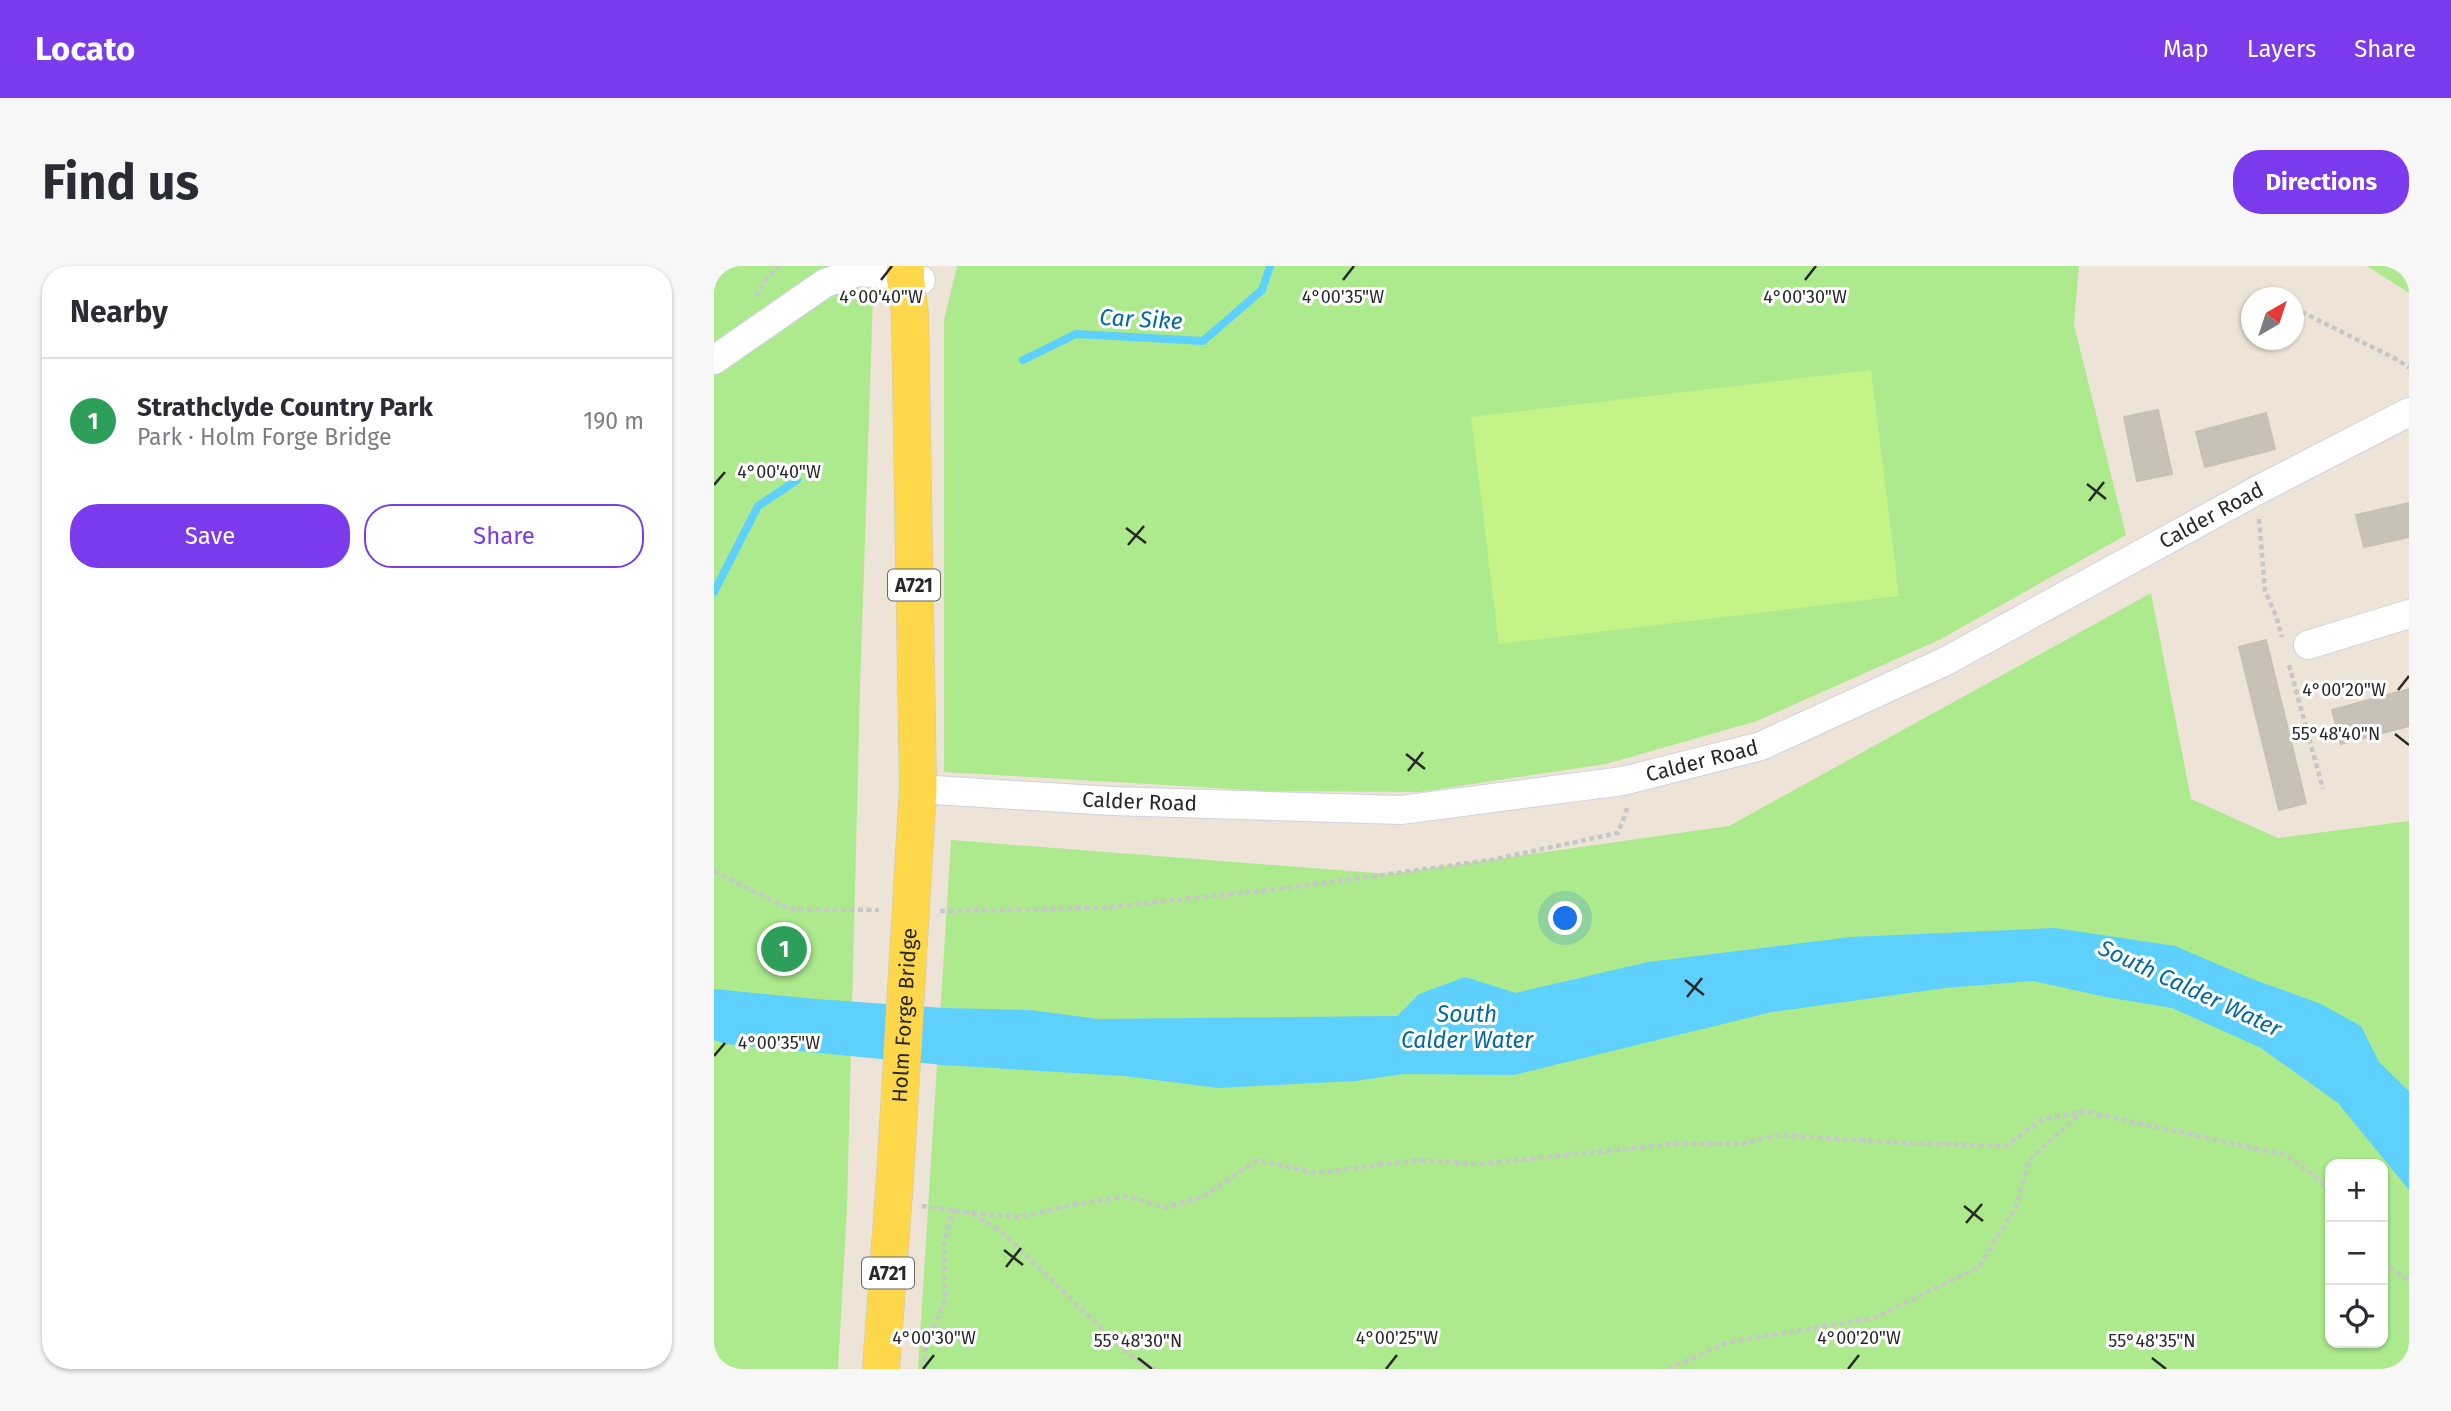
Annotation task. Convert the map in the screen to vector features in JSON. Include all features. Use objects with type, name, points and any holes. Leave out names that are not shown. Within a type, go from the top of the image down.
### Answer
[{"type":"main road","name":"A721","points":[[914,272],[910,314],[918,789]]},
{"type":"main road","name":"Holm Forge Bridge","points":[[895,1190],[918,789]]},
{"type":"main road","name":"A721","points":[[881,1369],[895,1190]]},
{"type":"street","points":[[719,356],[825,283],[858,272],[914,272]]},
{"type":"street","name":"Calder Road","points":[[918,789],[1112,801],[1401,810],[1623,781],[1761,746],[1946,661],[2256,491],[2409,411]]},
{"type":"street","points":[[2308,645],[2409,614]]},
{"type":"path","points":[[2304,312],[2409,368]]},
{"type":"path","points":[[933,911],[1101,908],[1287,888],[1491,860],[1618,833],[1629,803],[1623,781]]},
{"type":"path","points":[[714,871],[790,909],[881,910]]},
{"type":"path","points":[[895,1190],[953,1210],[1020,1217],[1128,1196],[1165,1208],[1204,1196],[1257,1160],[1316,1173],[1418,1160],[1478,1164],[1674,1144],[1740,1144],[1779,1135],[2006,1146],[2042,1120],[2083,1111],[2286,1155],[2325,1184]]},
{"type":"path","points":[[1668,1369],[1729,1342],[1874,1318],[1979,1267],[2015,1207],[2029,1160],[2083,1111]]},
{"type":"path","points":[[924,1369],[926,1343],[944,1301],[944,1244],[953,1210]]},
{"type":"path","points":[[972,1213],[1003,1233],[1129,1356],[1156,1369]]},
{"type":"path","points":[[2388,1266],[2409,1281]]},
{"type":"green space","points":[[714,266],[874,266],[847,1208],[838,1369],[714,1369]]},
{"type":"green space","points":[[957,266],[2079,266],[2074,325],[2126,535],[1939,640],[1757,721],[1606,764],[1420,792],[1267,791],[944,772],[944,320]]},
{"type":"green space","points":[[2367,266],[2409,266],[2409,293]]},
{"type":"green space","points":[[1871,370],[1899,596],[1499,644],[1471,417]]},
{"type":"green space","points":[[2151,593],[2191,799],[2278,838],[2409,821],[2409,1369],[918,1369],[951,840],[1389,874],[1729,826]]},
{"type":"water","name":"South Calder Water","points":[[2055,928],[2175,946],[2321,1004],[2361,1026],[2379,1062],[2409,1091],[2409,1190],[2388,1164],[2388,1159],[2384,1159],[2338,1103],[2261,1048],[2172,1008],[2033,981],[1945,988],[1772,1012],[1514,1075],[1404,1074],[1355,1081],[1218,1088],[1124,1076],[943,1065],[726,1044],[714,1040],[714,989],[943,1008],[1030,1010],[1098,1019],[1397,1016],[1419,994],[1465,977],[1516,993],[1648,962],[1851,937]]},
{"type":"building","points":[[2158,410],[2172,474],[2137,481],[2124,417]]},
{"type":"building","points":[[2266,413],[2275,449],[2205,467],[2196,432]]},
{"type":"building","points":[[2409,503],[2409,537],[2364,547],[2356,515]]},
{"type":"building","points":[[2266,640],[2306,803],[2279,810],[2239,647]]},
{"type":"building","points":[[2409,689],[2409,726],[2341,744],[2332,710]]},
{"type":"waterway","name":"Car Sike","points":[[1023,360],[1076,334],[1203,341],[1262,290],[1270,266]]},
{"type":"waterway","name":"Car Sike","points":[[714,592],[758,506],[797,480]]},
{"type":"place","name":"Strathclyde Country Park","points":[[784,949]]}]
